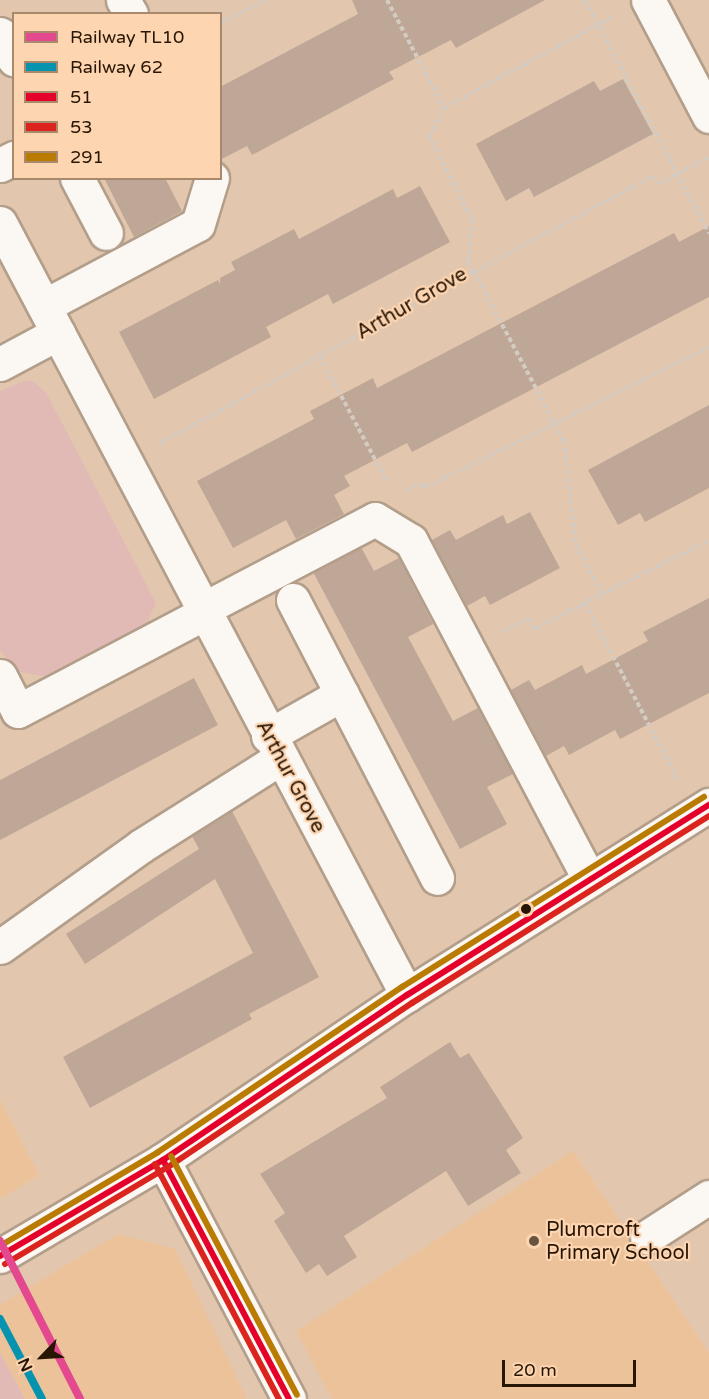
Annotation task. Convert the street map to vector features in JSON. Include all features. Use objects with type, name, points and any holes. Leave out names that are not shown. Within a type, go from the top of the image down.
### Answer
[{"type":"street","points":[[648,0],[709,116]]},
{"type":"street","points":[[0,34],[12,55]]},
{"type":"street","points":[[78,180],[106,233]]},
{"type":"street","points":[[0,364],[51,319],[198,224],[211,180]]},
{"type":"street","name":"Arthur Grove","points":[[0,223],[406,994]]},
{"type":"street","points":[[0,676],[18,711],[375,519],[393,512],[411,541],[590,880]]},
{"type":"street","points":[[293,600],[437,878]]},
{"type":"street","points":[[0,947],[141,846],[342,694]]},
{"type":"street","points":[[13,1247],[163,1160],[406,994],[702,810]]},
{"type":"street","points":[[163,1160],[289,1399]]},
{"type":"street","points":[[647,1237],[709,1197]]},
{"type":"path","points":[[222,22],[266,0]]},
{"type":"path","points":[[387,0],[444,108],[616,15]]},
{"type":"path","points":[[585,0],[709,233]]},
{"type":"path","name":"Arthur Grove","points":[[125,462],[474,272],[468,261],[472,219],[429,137],[444,108]]},
{"type":"path","points":[[603,594],[575,542],[564,441],[474,272],[652,176],[658,184],[709,156]]},
{"type":"path","points":[[320,357],[393,512],[421,483],[424,488],[553,421],[709,346]]},
{"type":"path","points":[[468,651],[529,618],[535,629],[709,541]]},
{"type":"path","points":[[585,603],[702,810]]},
{"type":"shaded area","points":[[23,381],[33,381],[47,394],[156,603],[147,623],[44,676],[19,672],[0,651],[0,391]]},
{"type":"shaded area","points":[[0,1099],[39,1175],[0,1199]]},
{"type":"shaded area","name":"Plumcroft Primary School","points":[[573,1151],[709,1353],[709,1399],[332,1399],[296,1331]]},
{"type":"shaded area","points":[[118,1234],[175,1249],[247,1399],[0,1399],[0,1305]]},
{"type":"shaded area","points":[[0,1352],[25,1399],[0,1399]]},
{"type":"building","points":[[352,0],[545,0],[456,48],[451,40],[389,72],[394,79],[252,155],[247,146],[222,159],[222,86],[358,14]]},
{"type":"building","points":[[623,79],[653,134],[534,197],[529,188],[506,201],[476,144],[594,81],[600,91]]},
{"type":"building","points":[[105,180],[166,180],[182,211],[134,237]]},
{"type":"building","points":[[420,186],[450,242],[333,304],[328,294],[266,327],[271,337],[154,399],[119,332],[218,280],[220,284],[220,278],[235,270],[231,262],[294,229],[299,239],[393,189],[397,198]]},
{"type":"building","points":[[709,226],[709,297],[412,452],[407,443],[344,476],[350,486],[334,495],[344,514],[296,539],[286,520],[233,548],[197,481],[314,419],[310,411],[373,378],[377,388],[674,233],[679,242]]},
{"type":"building","points":[[709,405],[709,488],[645,522],[640,513],[618,525],[588,470]]},
{"type":"building","points":[[530,512],[560,568],[490,605],[485,596],[467,606],[432,540],[450,530],[456,540],[503,515],[507,524]]},
{"type":"building","points":[[361,547],[374,571],[399,558],[433,624],[408,637],[453,721],[478,708],[513,774],[487,787],[507,824],[460,849],[313,572]]},
{"type":"building","points":[[709,598],[709,693],[620,739],[615,730],[569,755],[564,746],[546,756],[511,690],[529,680],[535,690],[582,665],[586,674],[648,641],[643,632]]},
{"type":"building","points":[[194,678],[218,725],[0,840],[0,780]]},
{"type":"building","points":[[232,811],[319,977],[249,1014],[252,1019],[90,1108],[63,1057],[253,953],[215,879],[85,964],[66,934],[199,849],[192,836]]},
{"type":"building","points":[[450,1042],[460,1058],[469,1053],[523,1138],[506,1150],[521,1173],[468,1206],[446,1171],[344,1236],[357,1257],[327,1276],[319,1264],[306,1273],[274,1221],[285,1213],[260,1174],[387,1098],[380,1087]]},
{"type":"rail line","name":"TL10","points":[[0,1241],[80,1399]]},
{"type":"rail line","name":"62","points":[[0,1319],[42,1399]]},
{"type":"transit line","name":"291","points":[[0,1246],[158,1152],[402,987],[704,797]]},
{"type":"transit line","name":"51","points":[[0,1256],[163,1160],[407,995],[709,805]]},
{"type":"transit line","name":"53","points":[[5,1264],[168,1167],[412,1003],[709,816]]},
{"type":"transit line","name":"291","points":[[171,1156],[297,1395]]},
{"type":"transit line","name":"51","points":[[163,1160],[289,1399]]},
{"type":"transit line","name":"53","points":[[155,1164],[279,1399]]},
{"type":"place","name":"Plumcroft Primary School","points":[[534,1241]]}]
